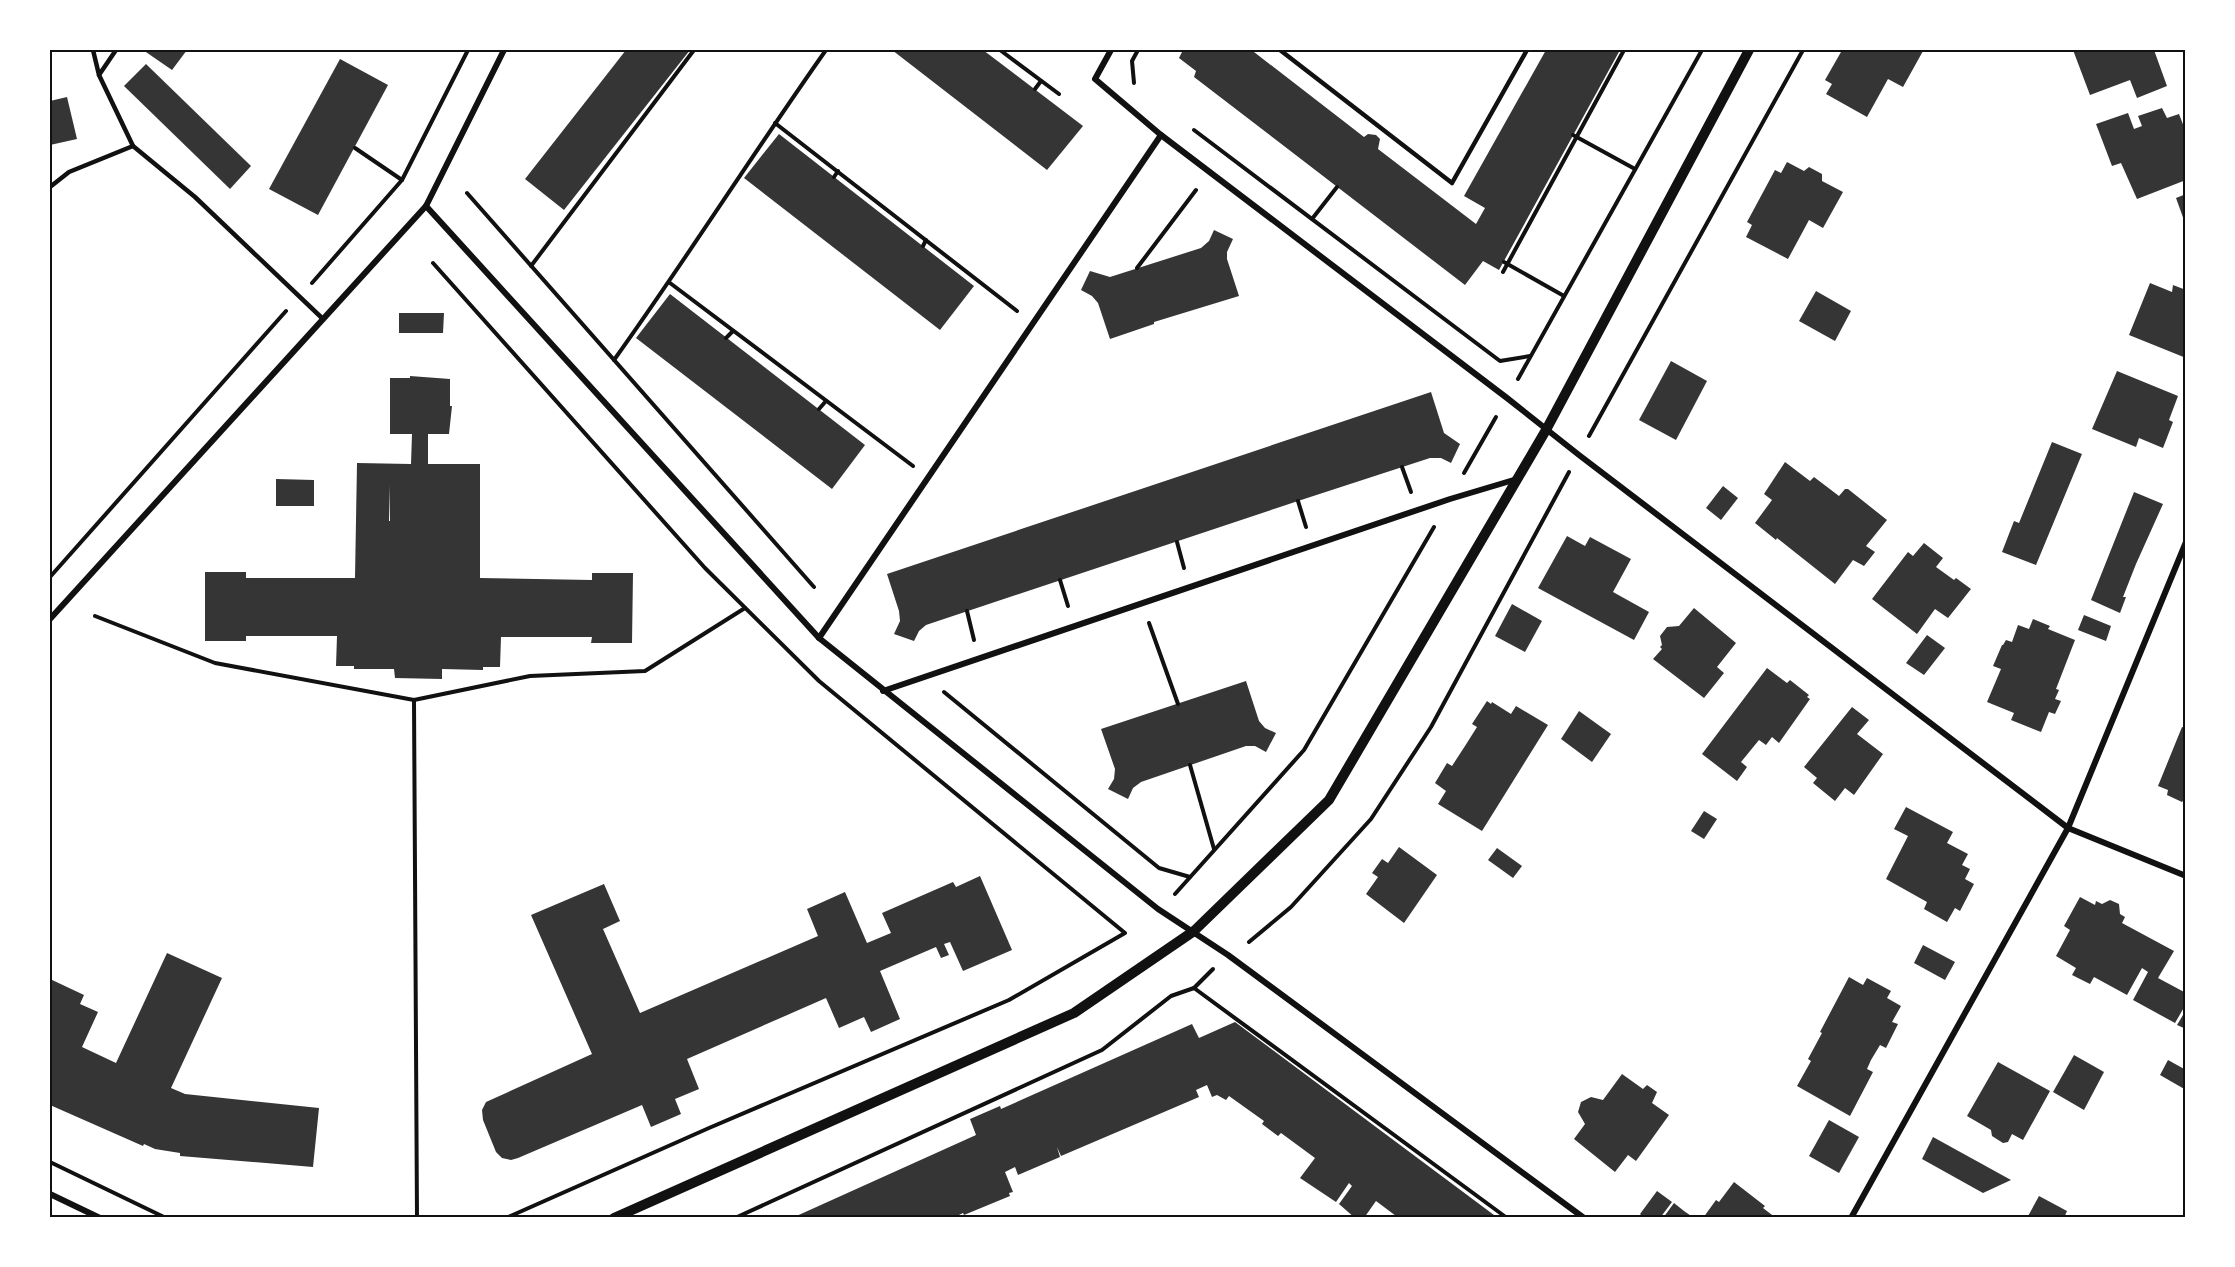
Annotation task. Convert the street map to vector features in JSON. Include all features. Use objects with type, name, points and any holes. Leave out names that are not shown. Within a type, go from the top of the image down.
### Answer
[{"type":"street","points":[[50,619],[426,206],[504,50]]},
{"type":"street","points":[[1112,50],[1095,79],[1161,135],[1498,390],[1546,430],[2068,828],[2186,876]]},
{"type":"street","points":[[614,1218],[1074,1013],[1194,932],[1329,800],[1546,430],[1749,50]]},
{"type":"street","points":[[819,638],[1161,135]]},
{"type":"street","points":[[426,206],[819,638],[1158,909],[1194,932],[1584,1218]]},
{"type":"street","points":[[884,691],[1450,498],[1518,479]]},
{"type":"street","points":[[1851,1218],[2068,828],[2186,542]]},
{"type":"street","points":[[50,1194],[100,1218]]},
{"type":"lane","points":[[93,50],[99,75],[133,146],[195,197],[323,319]]},
{"type":"lane","points":[[99,75],[116,50]]},
{"type":"lane","points":[[1280,50],[1452,183],[1527,50]]},
{"type":"lane","points":[[50,187],[69,172],[133,146]]},
{"type":"path","points":[[311,283],[402,180],[468,50]]},
{"type":"path","points":[[531,266],[595,177],[694,50]]},
{"type":"path","points":[[614,360],[670,283],[826,50]]},
{"type":"path","points":[[1000,50],[1059,94]]},
{"type":"path","points":[[1135,85],[1132,61],[1138,50]]},
{"type":"path","points":[[1503,272],[1505,263],[1624,50]]},
{"type":"path","points":[[1513,388],[1702,50]]},
{"type":"path","points":[[1588,437],[1803,50]]},
{"type":"path","points":[[1035,89],[1041,81]]},
{"type":"path","points":[[775,123],[1020,313]]},
{"type":"path","points":[[1191,127],[1500,361],[1530,356]]},
{"type":"path","points":[[1575,136],[1635,169]]},
{"type":"path","points":[[355,148],[402,180]]},
{"type":"path","points":[[834,177],[837,171]]},
{"type":"path","points":[[1312,219],[1337,187]]},
{"type":"path","points":[[1137,268],[1196,189]]},
{"type":"path","points":[[467,193],[814,587]]},
{"type":"path","points":[[923,246],[926,240]]},
{"type":"path","points":[[1505,263],[1564,296]]},
{"type":"path","points":[[670,283],[916,468]]},
{"type":"path","points":[[50,577],[288,309]]},
{"type":"path","points":[[726,338],[733,330]]},
{"type":"path","points":[[819,409],[826,401]]},
{"type":"path","points":[[1462,478],[1497,415]]},
{"type":"path","points":[[1249,942],[1291,907],[1371,819],[1431,727],[1570,471]]},
{"type":"path","points":[[1170,899],[1304,750],[1436,523]]},
{"type":"path","points":[[1142,603],[1178,704]]},
{"type":"path","points":[[95,616],[215,663],[414,700],[530,676],[645,671],[745,608]]},
{"type":"path","points":[[968,611],[978,659]]},
{"type":"path","points":[[941,690],[1159,868],[1190,877]]},
{"type":"path","points":[[414,700],[417,1218]]},
{"type":"path","points":[[1190,765],[1214,850]]},
{"type":"path","points":[[506,1218],[719,1123],[1009,1000],[1125,933]]},
{"type":"path","points":[[735,1218],[1102,1050],[1171,996],[1194,988],[1214,968]]},
{"type":"path","points":[[1194,988],[1507,1218]]},
{"type":"path","points":[[50,1162],[166,1218]]},
{"type":"building","points":[[143,50],[187,50],[172,70]]},
{"type":"building","points":[[626,50],[690,50],[564,210],[525,179]]},
{"type":"building","points":[[892,50],[983,50],[1083,126],[1047,170]]},
{"type":"building","points":[[1183,50],[1255,50],[1254,52],[1364,137],[1368,134],[1376,135],[1380,139],[1378,149],[1476,224],[1485,208],[1464,196],[1546,50],[1620,50],[1499,270],[1483,261],[1465,285],[1194,77],[1196,71],[1179,58]]},
{"type":"building","points":[[1840,50],[1923,51],[1903,87],[1888,79],[1867,117],[1826,94],[1832,84],[1825,80]]},
{"type":"building","points":[[2073,50],[2154,50],[2167,86],[2137,98],[2130,80],[2090,95]]},
{"type":"building","points":[[340,59],[388,85],[318,215],[269,189]]},
{"type":"building","points":[[146,64],[251,166],[230,189],[124,86]]},
{"type":"building","points":[[67,97],[77,139],[50,145],[50,101]]},
{"type":"building","points":[[2162,108],[2167,118],[2179,114],[2186,132],[2186,180],[2137,199],[2121,163],[2112,166],[2096,124],[2128,113],[2134,129],[2142,126],[2138,116]]},
{"type":"building","points":[[779,134],[974,286],[940,330],[744,178]]},
{"type":"building","points":[[1787,162],[1804,171],[1809,167],[1822,174],[1822,181],[1843,192],[1823,228],[1809,220],[1788,259],[1746,237],[1752,225],[1747,222],[1775,170],[1781,173]]},
{"type":"building","points":[[2186,194],[2186,223],[2185,223],[2176,198]]},
{"type":"building","points":[[1214,230],[1233,239],[1227,252],[1227,259],[1239,296],[1154,322],[1154,324],[1110,339],[1098,303],[1092,296],[1081,290],[1090,271],[1110,277],[1201,248],[1209,241]]},
{"type":"building","points":[[2150,283],[2172,292],[2173,285],[2186,290],[2186,358],[2129,335]]},
{"type":"building","points":[[1816,291],[1851,311],[1835,341],[1799,321]]},
{"type":"building","points":[[670,294],[865,445],[832,489],[636,338]]},
{"type":"building","points":[[399,313],[444,313],[443,333],[399,333]]},
{"type":"building","points":[[1671,361],[1707,381],[1676,440],[1639,420]]},
{"type":"building","points":[[2117,371],[2178,396],[2169,420],[2173,422],[2163,448],[2139,438],[2136,447],[2092,429]]},
{"type":"building","points":[[410,376],[450,379],[450,406],[452,406],[449,434],[428,434],[428,464],[480,464],[480,578],[592,580],[592,573],[633,573],[632,643],[591,643],[592,637],[501,637],[500,667],[483,667],[483,670],[442,669],[442,679],[395,678],[394,669],[354,669],[354,666],[336,666],[337,636],[246,636],[246,641],[205,641],[205,572],[246,572],[246,578],[355,578],[357,463],[411,464],[412,434],[390,434],[390,378],[410,378]]},
{"type":"building","points":[[1431,392],[1444,433],[1460,444],[1451,463],[1441,458],[1430,458],[1298,501],[926,625],[919,631],[914,641],[894,634],[900,621],[899,611],[887,574]]},
{"type":"building","points":[[2052,442],[2082,454],[2036,565],[2002,552],[2014,521],[2019,523]]},
{"type":"building","points":[[1785,462],[1810,481],[1814,477],[1839,496],[1845,489],[1848,489],[1887,520],[1866,546],[1875,552],[1864,566],[1853,560],[1835,584],[1755,523],[1772,500],[1764,494]]},
{"type":"building","points":[[276,479],[314,480],[314,506],[276,506]]},
{"type":"building","points":[[1723,486],[1738,498],[1721,520],[1706,508]]},
{"type":"building","points":[[2134,492],[2163,504],[2136,564],[2123,597],[2126,597],[2120,613],[2091,600]]},
{"type":"building","points":[[1567,536],[1585,546],[1590,537],[1631,559],[1613,592],[1649,612],[1634,640],[1538,588]]},
{"type":"building","points":[[1924,543],[1943,558],[1936,567],[1971,589],[1948,618],[1935,609],[1917,634],[1872,599],[1908,552],[1913,556]]},
{"type":"building","points":[[1512,604],[1542,621],[1525,652],[1495,636]]},
{"type":"building","points":[[1694,608],[1736,643],[1717,667],[1724,673],[1704,698],[1653,659],[1662,649],[1660,636],[1667,627],[1679,626]]},
{"type":"building","points":[[2084,615],[2111,626],[2106,641],[2078,630]]},
{"type":"building","points":[[2033,619],[2050,626],[2048,629],[2075,640],[2056,689],[2059,690],[2055,699],[2061,701],[2055,714],[2049,712],[2041,732],[2011,720],[2014,713],[1987,702],[2001,669],[1993,666],[2002,645],[2006,640],[2012,642],[2018,625],[2029,629]]},
{"type":"building","points":[[1927,635],[1945,648],[1924,675],[1906,663]]},
{"type":"building","points":[[1767,668],[1787,683],[1790,680],[1809,695],[1807,697],[1810,699],[1779,743],[1772,737],[1766,745],[1759,740],[1741,762],[1747,767],[1737,781],[1702,754]]},
{"type":"building","points":[[1246,681],[1259,721],[1265,728],[1276,733],[1266,752],[1255,746],[1246,746],[1141,782],[1133,788],[1128,799],[1108,789],[1114,779],[1115,769],[1101,729]]},
{"type":"building","points":[[1487,701],[1511,714],[1516,706],[1548,725],[1482,831],[1438,804],[1446,791],[1435,783],[1447,763],[1452,766],[1465,746],[1477,727],[1472,724]]},
{"type":"building","points":[[1852,707],[1869,720],[1857,734],[1883,754],[1854,795],[1845,788],[1835,801],[1813,783],[1817,778],[1804,767]]},
{"type":"building","points":[[1579,711],[1611,734],[1592,762],[1561,739]]},
{"type":"building","points":[[2182,727],[2186,728],[2186,797],[2182,802],[2167,795],[2168,790],[2158,786]]},
{"type":"building","points":[[1906,807],[1953,832],[1947,843],[1968,854],[1962,865],[1970,869],[1965,879],[1974,884],[1960,911],[1955,908],[1947,922],[1924,909],[1927,902],[1886,879],[1908,836],[1894,829]]},
{"type":"building","points":[[1704,811],[1717,819],[1704,839],[1691,831]]},
{"type":"building","points":[[1399,847],[1437,875],[1404,923],[1366,894],[1378,877],[1372,873],[1382,859],[1388,863]]},
{"type":"building","points":[[1497,848],[1522,866],[1513,878],[1488,860]]},
{"type":"building","points":[[980,876],[1012,950],[963,971],[950,942],[944,944],[949,955],[941,958],[936,947],[880,971],[900,1019],[871,1032],[864,1017],[839,1028],[826,998],[687,1059],[699,1089],[675,1099],[681,1114],[651,1127],[642,1105],[518,1158],[511,1160],[502,1158],[496,1152],[483,1120],[482,1110],[486,1102],[592,1054],[531,915],[604,884],[620,921],[603,929],[640,1013],[818,936],[807,909],[845,892],[867,943],[891,933],[882,913],[953,882],[956,887]]},
{"type":"building","points":[[2080,897],[2095,905],[2096,901],[2102,904],[2110,900],[2119,904],[2120,914],[2125,917],[2122,923],[2174,951],[2158,978],[2186,993],[2186,1004],[2175,1023],[2133,1000],[2148,972],[2142,968],[2127,995],[2094,977],[2090,984],[2072,975],[2076,968],[2056,956],[2070,930],[2064,926]]},
{"type":"building","points":[[1923,945],[1955,962],[1945,980],[1914,963]]},
{"type":"building","points":[[167,953],[222,978],[171,1088],[185,1094],[319,1108],[313,1167],[180,1156],[180,1153],[155,1149],[144,1144],[143,1146],[50,1105],[50,979],[84,995],[80,1004],[98,1012],[82,1047],[116,1063]]},
{"type":"building","points":[[1849,977],[1863,985],[1867,978],[1891,991],[1887,998],[1901,1006],[1892,1022],[1898,1024],[1886,1048],[1880,1045],[1871,1060],[1867,1069],[1873,1072],[1850,1116],[1797,1086],[1811,1061],[1808,1059],[1822,1033],[1820,1032]]},
{"type":"building","points":[[2186,1010],[2186,1029],[2177,1025]]},
{"type":"building","points":[[1235,1022],[1498,1218],[1395,1218],[1396,1216],[1376,1201],[1364,1218],[1355,1218],[1339,1204],[1352,1186],[1349,1183],[1336,1202],[1300,1178],[1315,1158],[1281,1133],[1278,1136],[1262,1124],[1264,1121],[1229,1096],[1226,1100],[1217,1095],[1212,1097],[1207,1085],[1196,1090],[1199,1097],[1061,1156],[1057,1147],[1060,1157],[1018,1175],[1015,1167],[1005,1172],[1013,1192],[1009,1193],[1010,1196],[964,1215],[963,1213],[953,1218],[792,1218],[976,1135],[970,1119],[1000,1106],[1001,1109],[1192,1024],[1199,1038]]},
{"type":"building","points":[[2074,1055],[2104,1072],[2084,1110],[2053,1092]]},
{"type":"building","points":[[2168,1060],[2186,1070],[2186,1090],[2160,1075]]},
{"type":"building","points":[[1998,1062],[2050,1091],[2023,1140],[2012,1134],[2008,1142],[2003,1143],[1992,1136],[1991,1130],[1967,1116]]},
{"type":"building","points":[[1622,1074],[1643,1089],[1647,1085],[1657,1092],[1652,1103],[1669,1115],[1636,1161],[1628,1155],[1615,1172],[1574,1139],[1585,1124],[1578,1112],[1581,1102],[1591,1097],[1603,1100]]},
{"type":"building","points":[[1829,1120],[1859,1137],[1839,1173],[1809,1156]]},
{"type":"building","points":[[1933,1137],[2011,1180],[1983,1193],[1922,1159]]},
{"type":"building","points":[[1734,1182],[1765,1206],[1763,1208],[1776,1218],[1703,1218],[1716,1200],[1719,1202]]},
{"type":"building","points":[[1657,1191],[1672,1202],[1660,1218],[1644,1218],[1640,1214]]},
{"type":"building","points":[[2039,1196],[2067,1211],[2064,1218],[2027,1218]]},
{"type":"building","points":[[1674,1203],[1684,1211],[1694,1218],[1663,1218]]}]
